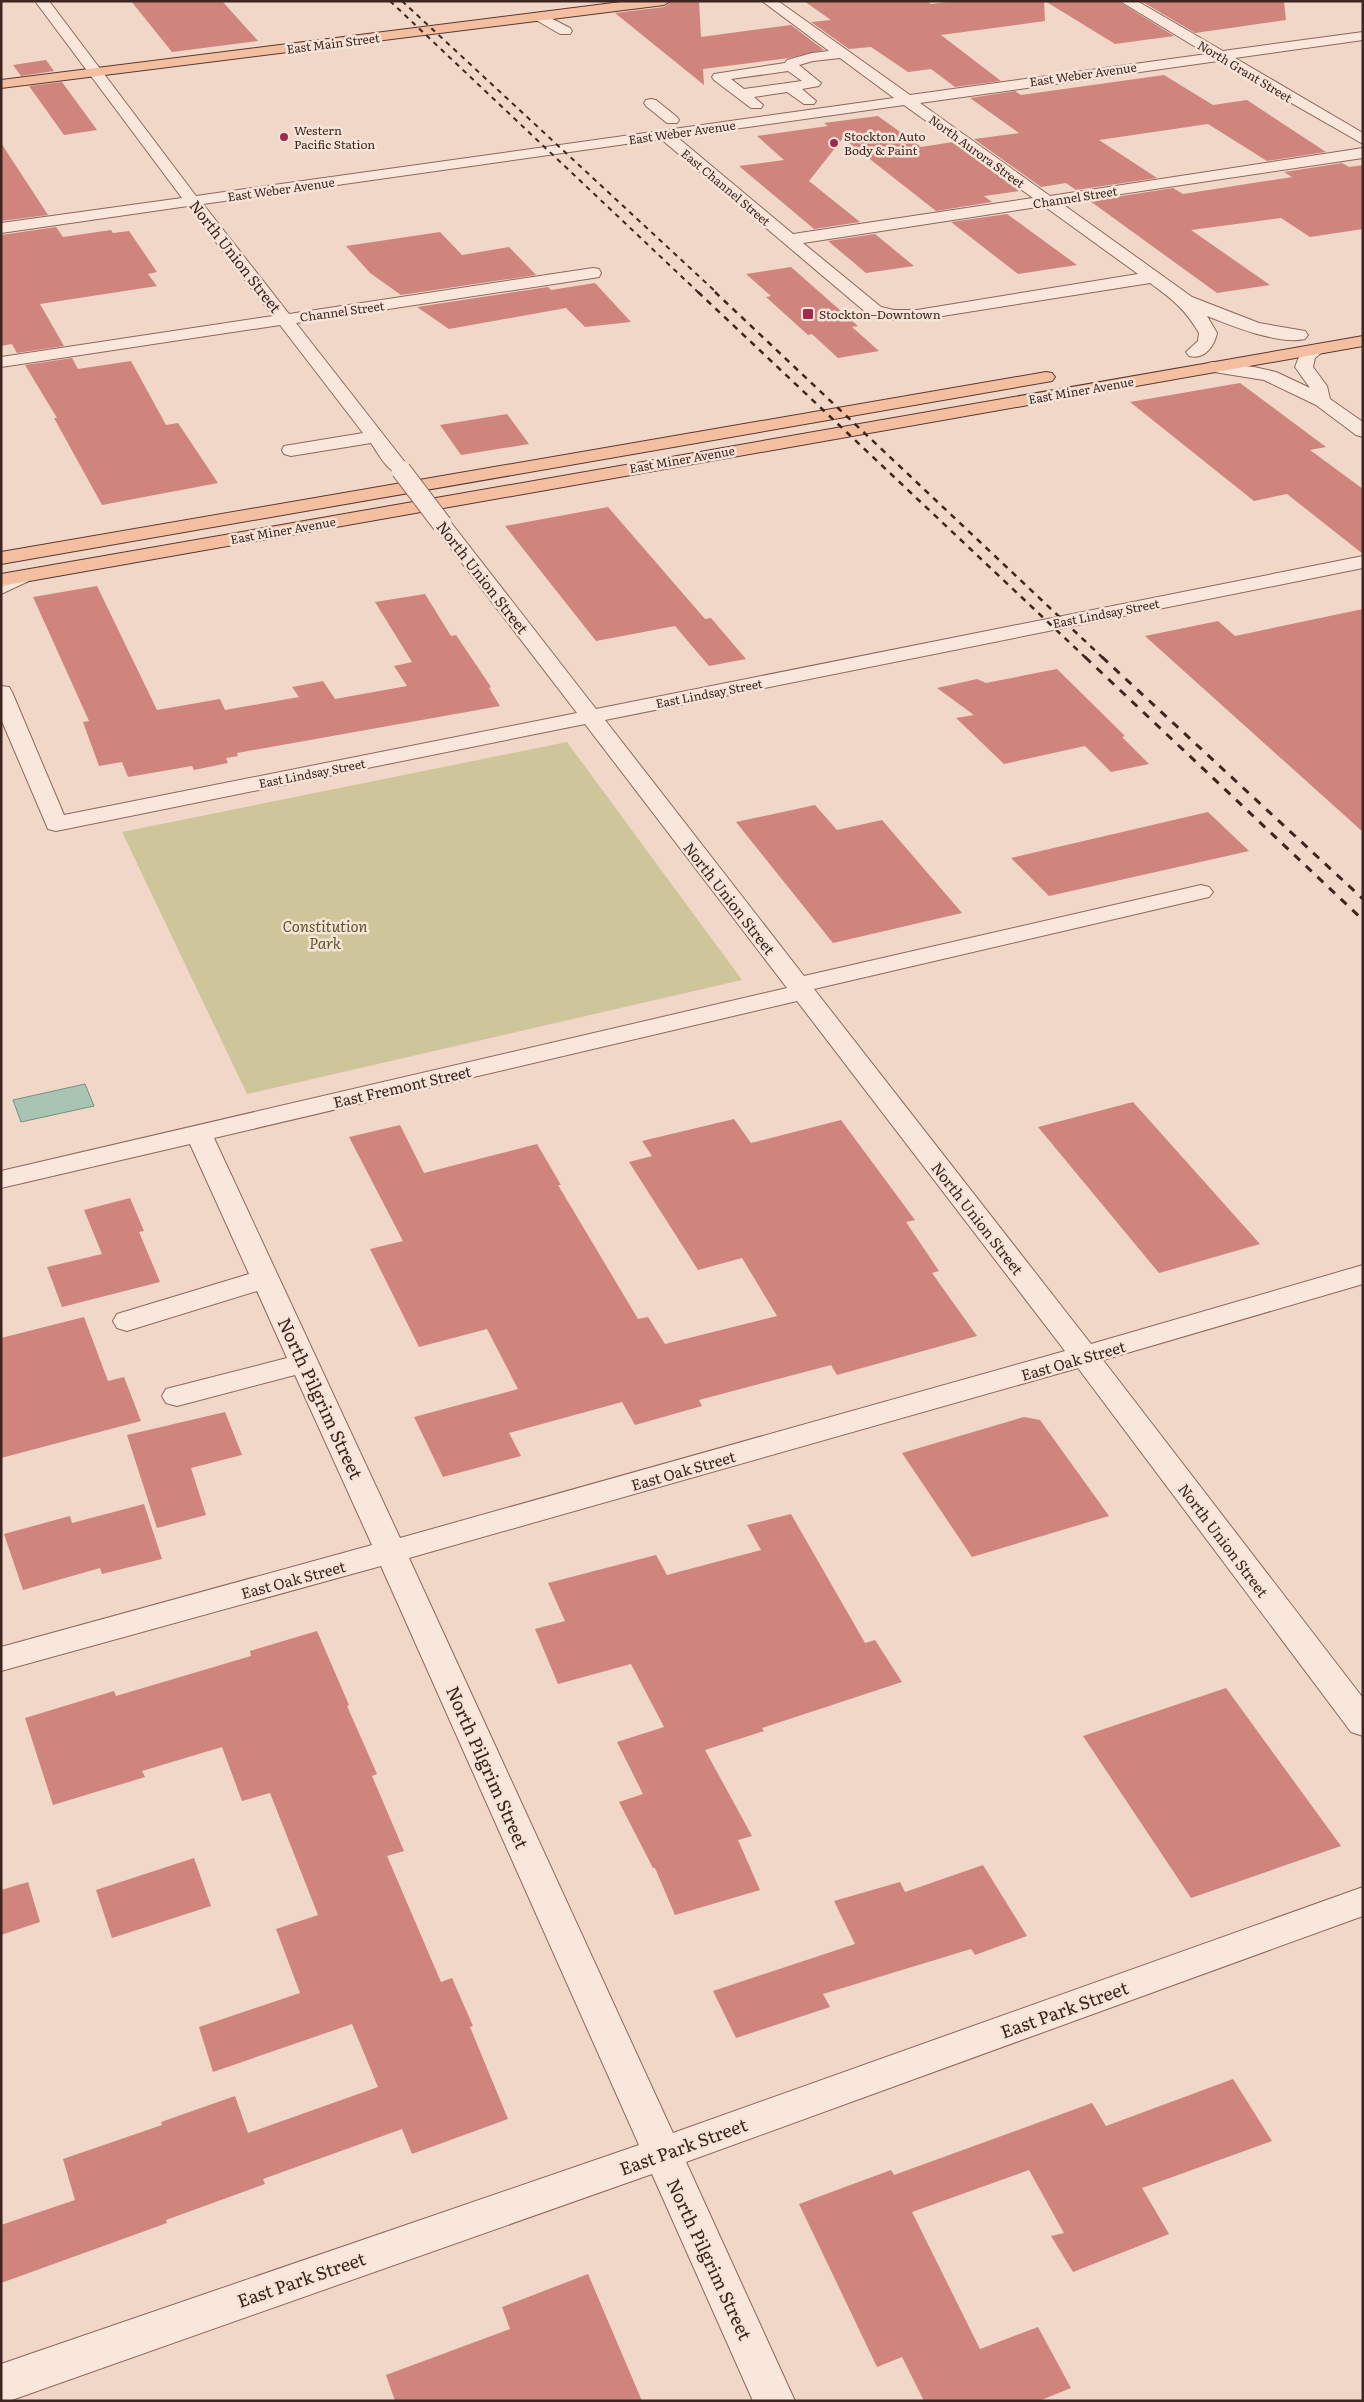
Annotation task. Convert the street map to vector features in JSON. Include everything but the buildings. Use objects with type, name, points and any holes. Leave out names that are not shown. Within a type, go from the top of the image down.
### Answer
[{"type":"main road","name":"East Main Street","points":[[1,84],[664,1]]},
{"type":"main road","points":[[1252,343],[1363,324]]},
{"type":"main road","name":"East Miner Avenue","points":[[1,580],[1363,341]]},
{"type":"main road","points":[[1176,355],[1224,347]]},
{"type":"main road","name":"East Miner Avenue","points":[[6,556],[1060,374]]},
{"type":"street","name":"North Union Street","points":[[42,1],[192,202],[285,319],[1085,1357],[1363,1724]]},
{"type":"street","name":"North Aurora Street","points":[[769,1],[1186,301],[1247,327],[1274,333],[1299,335]]},
{"type":"street","name":"North Grant Street","points":[[1127,1],[1363,140]]},
{"type":"street","points":[[540,17],[565,31]]},
{"type":"street","name":"East Weber Avenue","points":[[320,168],[1363,24]]},
{"type":"street","name":"East Weber Avenue","points":[[1,228],[1363,36]]},
{"type":"street","points":[[759,108],[719,77],[792,66],[792,63],[802,59],[842,54]]},
{"type":"street","points":[[741,94],[814,84],[792,66]]},
{"type":"street","points":[[790,87],[809,101]]},
{"type":"street","points":[[651,103],[672,120]]},
{"type":"street","name":"East Channel Street","points":[[664,134],[788,240],[875,311],[894,315],[917,315],[1153,277]]},
{"type":"street","name":"Channel Street","points":[[788,240],[1363,153]]},
{"type":"street","points":[[162,189],[198,184]]},
{"type":"street","name":"Channel Street","points":[[1,362],[593,273]]},
{"type":"street","name":"North Aurora Street","points":[[1186,301],[1198,316],[1208,334],[1206,343],[1195,352]]},
{"type":"street","points":[[1317,349],[1307,356],[1304,367],[1318,386],[1322,401]]},
{"type":"street","points":[[1214,367],[1270,376],[1322,401],[1363,431]]},
{"type":"street","points":[[291,450],[376,437]]},
{"type":"street","name":"East Lindsay Street","points":[[1,692],[56,824],[1363,562]]},
{"type":"street","points":[[1,588],[24,576]]},
{"type":"street","name":"East Fremont Street","points":[[1,1180],[1201,892]]},
{"type":"street","name":"North Pilgrim Street","points":[[199,1134],[391,1552],[774,2401]]},
{"type":"street","name":"East Oak Street","points":[[1,1659],[391,1552],[1085,1357],[1363,1274]]},
{"type":"street","points":[[127,1321],[266,1278]]},
{"type":"street","points":[[177,1396],[304,1363]]},
{"type":"street","name":"East Park Street","points":[[1,2384],[662,2154],[1363,1901]]},
{"type":"green space","name":"Constitution Park","points":[[567,742],[742,980],[247,1094],[122,832]]},
{"type":"shaded area","points":[[85,1084],[94,1106],[21,1122],[13,1100]]},
{"type":"railway","points":[[390,1],[699,293]]},
{"type":"railway","points":[[402,1],[717,293]]},
{"type":"railway","points":[[698,292],[1086,658]]},
{"type":"railway","points":[[715,292],[1103,658]]},
{"type":"railway","points":[[1085,657],[1363,920]]},
{"type":"railway","points":[[1102,657],[1363,899]]},
{"type":"place","name":"Western Pacific Station","points":[[284,137]]},
{"type":"place","name":"Stockton Auto Body & Paint","points":[[834,143]]},
{"type":"place","name":"Stockton–Downtown","points":[[808,314]]}]
